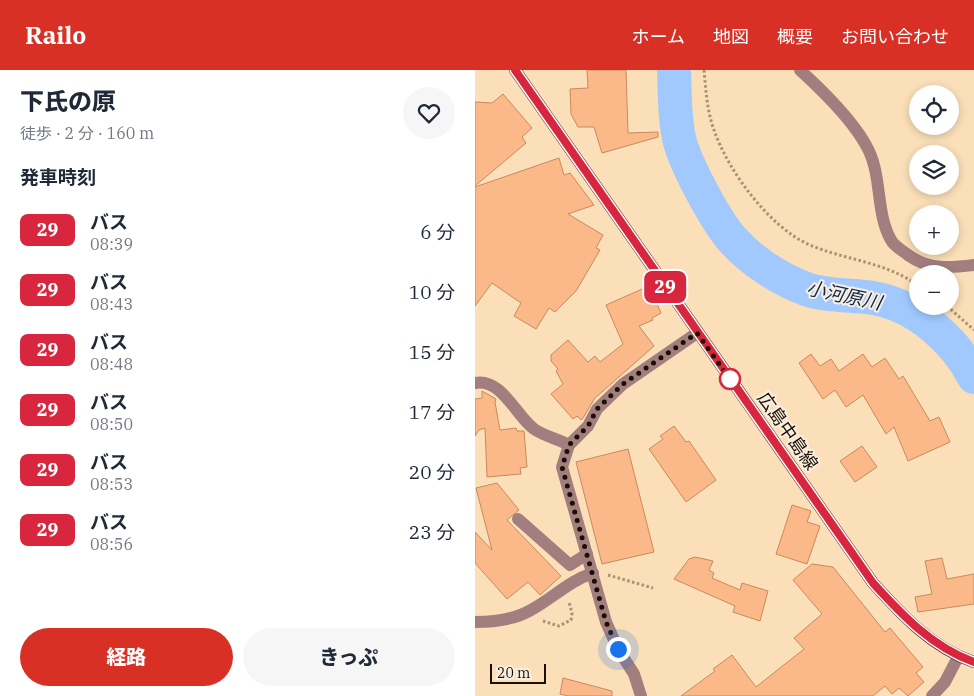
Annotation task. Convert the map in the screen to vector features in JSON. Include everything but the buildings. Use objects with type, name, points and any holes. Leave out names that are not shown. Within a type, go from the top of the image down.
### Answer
[{"type":"main road","name":"広島中島線","points":[[515,70],[873,583],[901,614],[939,646],[974,662]]},
{"type":"street","points":[[800,70],[827,96],[869,149],[876,167],[883,212],[891,242],[914,259],[929,265],[945,268],[974,265]]},
{"type":"street","points":[[641,696],[633,674],[618,649],[606,622],[562,467],[569,445],[588,426],[597,409],[623,384],[697,333]]},
{"type":"street","points":[[475,383],[490,385],[513,405],[535,429],[569,445]]},
{"type":"street","points":[[518,519],[570,565],[587,554]]},
{"type":"street","points":[[475,622],[494,622],[531,610],[577,578],[593,572]]},
{"type":"street","points":[[932,696],[945,682],[959,656]]},
{"type":"path","points":[[704,70],[707,107],[715,132],[738,176],[764,210],[789,232],[809,245],[886,268],[909,281]]},
{"type":"path","points":[[957,315],[974,330]]},
{"type":"path","points":[[593,572],[626,578],[653,588]]},
{"type":"waterway","name":"小河原川","points":[[674,70],[676,121],[682,148],[693,175],[731,238],[765,268],[806,289],[830,294],[873,298],[889,302],[919,316],[933,326],[956,350],[974,377]]},
{"type":"bus line","name":"29","points":[[515,70],[873,583],[901,614],[939,646],[974,662]]},
{"type":"route","points":[[618,649],[606,622],[599,590],[562,467],[569,445],[588,426],[597,409],[623,384],[697,333],[730,379]]}]
